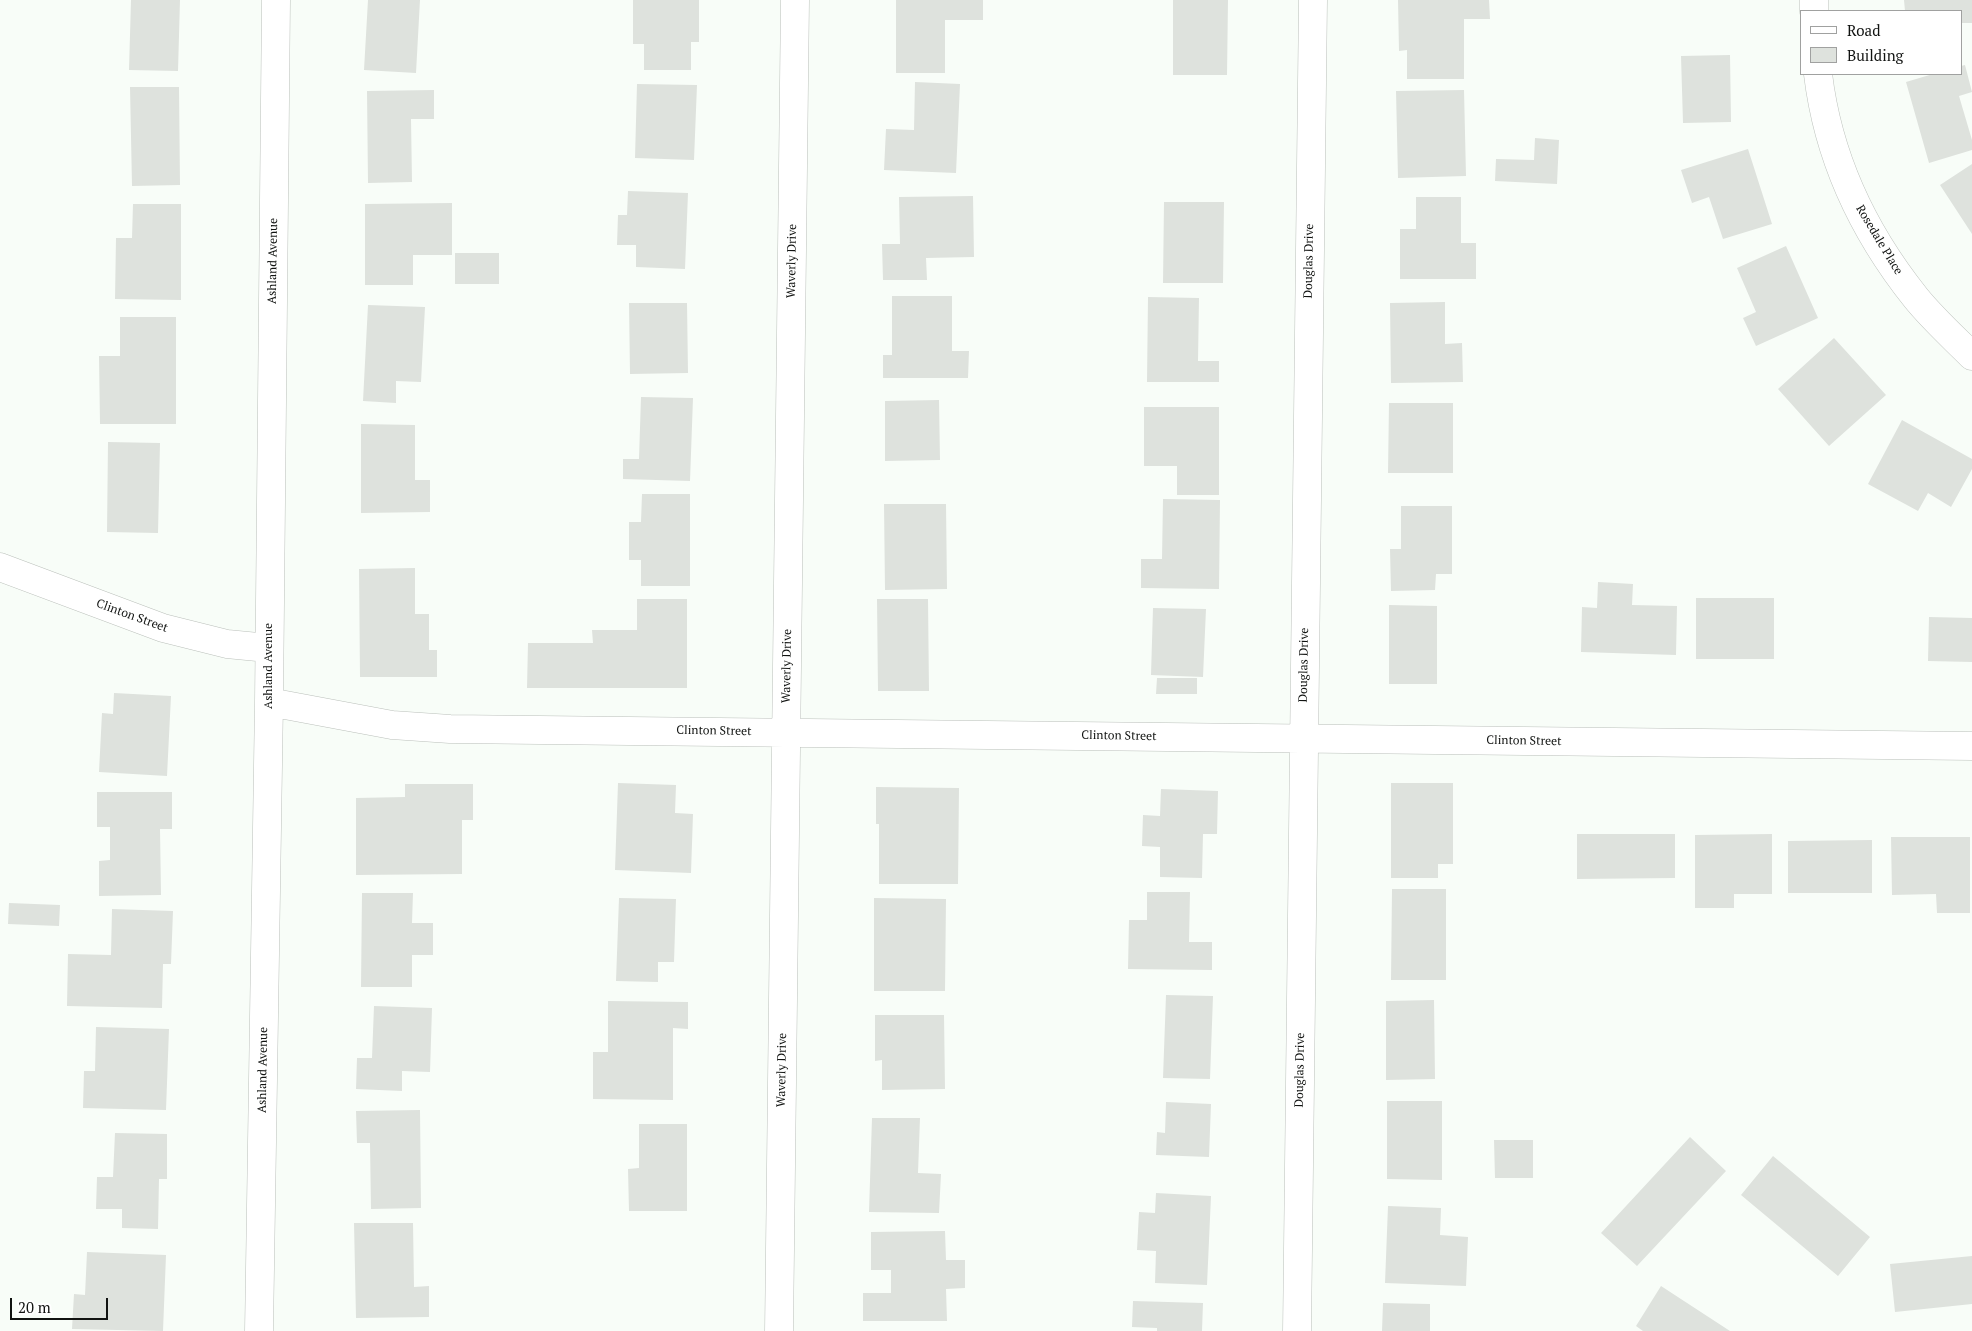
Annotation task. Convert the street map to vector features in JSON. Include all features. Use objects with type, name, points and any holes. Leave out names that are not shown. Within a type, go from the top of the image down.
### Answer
[{"type":"street","name":"Ashland Avenue","points":[[259,1331],[269,702],[268,648],[276,0]]},
{"type":"street","name":"Waverly Drive","points":[[779,1331],[795,0]]},
{"type":"street","name":"Douglas Drive","points":[[1297,1331],[1313,0]]},
{"type":"street","name":"Rosedale Place","points":[[1818,75],[1832,140],[1846,184],[1866,224],[1892,266],[1917,298],[1972,356]]},
{"type":"street","name":"Clinton Street","points":[[0,566],[163,628],[227,644],[268,648]]},
{"type":"street","name":"Clinton Street","points":[[269,702],[392,725],[450,729],[1972,746]]},
{"type":"building","points":[[131,0],[180,0],[178,71],[129,70]]},
{"type":"building","points":[[368,0],[420,0],[416,73],[364,70]]},
{"type":"building","points":[[633,0],[699,0],[699,42],[691,42],[691,70],[644,70],[644,44],[633,44]]},
{"type":"building","points":[[896,0],[983,0],[983,20],[945,20],[945,73],[896,73]]},
{"type":"building","points":[[1173,0],[1228,0],[1227,75],[1173,75]]},
{"type":"building","points":[[1398,0],[1489,0],[1490,19],[1464,19],[1464,79],[1407,79],[1407,50],[1399,51]]},
{"type":"building","points":[[1904,0],[1972,0],[1972,23],[1962,23],[1962,10],[1905,10]]},
{"type":"building","points":[[1730,55],[1731,122],[1683,123],[1681,56]]},
{"type":"building","points":[[1965,65],[1972,92],[1959,96],[1972,140],[1972,150],[1929,163],[1906,82],[1930,75],[1962,75],[1962,66]]},
{"type":"building","points":[[915,82],[960,84],[956,173],[884,170],[886,129],[914,130]]},
{"type":"building","points":[[637,84],[697,85],[694,160],[635,158]]},
{"type":"building","points":[[130,87],[179,87],[180,185],[132,186]]},
{"type":"building","points":[[434,90],[434,119],[411,119],[412,182],[368,183],[367,91]]},
{"type":"building","points":[[1464,90],[1466,176],[1398,178],[1396,91]]},
{"type":"building","points":[[1535,138],[1559,140],[1557,184],[1495,181],[1496,159],[1534,160]]},
{"type":"building","points":[[1748,149],[1772,224],[1723,239],[1709,197],[1692,203],[1681,170]]},
{"type":"building","points":[[1972,164],[1972,234],[1940,185]]},
{"type":"building","points":[[628,191],[688,193],[685,269],[636,267],[636,245],[617,245],[618,215],[627,215]]},
{"type":"building","points":[[973,196],[974,257],[926,258],[927,280],[883,280],[882,244],[900,244],[899,197]]},
{"type":"building","points":[[1416,197],[1461,197],[1461,243],[1476,243],[1476,279],[1400,279],[1400,229],[1416,229]]},
{"type":"building","points":[[1164,202],[1224,202],[1223,283],[1163,283]]},
{"type":"building","points":[[452,203],[452,255],[413,255],[413,285],[365,285],[365,204]]},
{"type":"building","points":[[133,204],[181,204],[181,300],[115,299],[116,238],[132,238]]},
{"type":"building","points":[[1786,246],[1818,318],[1756,346],[1743,318],[1756,312],[1737,268]]},
{"type":"building","points":[[455,253],[499,253],[499,284],[455,284]]},
{"type":"building","points":[[892,296],[952,296],[952,351],[969,351],[968,378],[883,378],[883,355],[892,355]]},
{"type":"building","points":[[1148,297],[1199,298],[1198,361],[1219,361],[1219,382],[1147,382]]},
{"type":"building","points":[[1445,302],[1445,344],[1462,343],[1463,382],[1391,383],[1390,303]]},
{"type":"building","points":[[629,303],[687,303],[688,373],[630,374]]},
{"type":"building","points":[[368,305],[425,307],[421,382],[396,381],[396,403],[363,401]]},
{"type":"building","points":[[120,317],[176,317],[176,424],[100,424],[99,356],[120,356]]},
{"type":"building","points":[[1834,338],[1886,395],[1829,446],[1778,389]]},
{"type":"building","points":[[641,397],[693,398],[690,481],[623,479],[623,459],[639,459]]},
{"type":"building","points":[[939,400],[940,460],[885,461],[885,401]]},
{"type":"building","points":[[1389,403],[1453,403],[1453,473],[1388,473]]},
{"type":"building","points":[[1144,407],[1219,407],[1219,495],[1177,495],[1177,466],[1144,466]]},
{"type":"building","points":[[1902,420],[1972,459],[1972,469],[1951,507],[1928,493],[1918,511],[1868,484]]},
{"type":"building","points":[[361,424],[415,425],[415,480],[430,480],[430,512],[361,513]]},
{"type":"building","points":[[108,442],[160,443],[158,533],[107,532]]},
{"type":"building","points":[[642,494],[690,494],[690,586],[641,586],[641,560],[629,560],[629,522],[641,522]]},
{"type":"building","points":[[1163,499],[1220,500],[1219,589],[1141,588],[1141,559],[1162,559]]},
{"type":"building","points":[[884,504],[946,504],[947,589],[885,590]]},
{"type":"building","points":[[1401,506],[1452,506],[1452,574],[1436,574],[1435,590],[1391,591],[1390,549],[1401,549]]},
{"type":"building","points":[[415,568],[415,614],[429,614],[429,650],[437,650],[437,677],[360,677],[359,569]]},
{"type":"building","points":[[1598,582],[1633,584],[1632,605],[1677,606],[1676,655],[1581,652],[1582,607],[1597,608]]},
{"type":"building","points":[[1696,598],[1774,598],[1774,659],[1696,659]]},
{"type":"building","points":[[637,599],[687,599],[687,688],[527,688],[528,643],[593,643],[592,630],[637,630]]},
{"type":"building","points":[[877,599],[928,599],[929,691],[878,691]]},
{"type":"building","points":[[1389,605],[1437,606],[1437,684],[1389,684]]},
{"type":"building","points":[[1153,608],[1206,609],[1203,677],[1151,675]]},
{"type":"building","points":[[1929,617],[1972,618],[1972,662],[1928,661]]},
{"type":"building","points":[[1157,678],[1197,678],[1197,694],[1156,694]]},
{"type":"building","points":[[114,693],[171,696],[167,776],[99,772],[102,713],[113,714]]},
{"type":"building","points":[[618,783],[676,785],[675,813],[693,814],[691,873],[615,870]]},
{"type":"building","points":[[1391,783],[1453,783],[1453,864],[1438,864],[1438,878],[1391,878]]},
{"type":"building","points":[[405,784],[473,784],[473,820],[462,820],[462,874],[356,875],[356,798],[405,797]]},
{"type":"building","points":[[876,787],[959,788],[958,884],[879,884],[879,824],[876,824]]},
{"type":"building","points":[[1161,789],[1218,791],[1217,834],[1203,834],[1202,878],[1160,877],[1160,847],[1142,846],[1143,815],[1160,816]]},
{"type":"building","points":[[97,792],[172,792],[172,829],[160,829],[161,895],[99,896],[99,861],[110,860],[110,827],[97,827]]},
{"type":"building","points":[[1577,834],[1675,834],[1675,878],[1577,879]]},
{"type":"building","points":[[1772,834],[1772,894],[1734,894],[1734,908],[1695,908],[1695,835]]},
{"type":"building","points":[[1891,837],[1970,837],[1970,913],[1937,913],[1936,894],[1892,895]]},
{"type":"building","points":[[1872,840],[1872,893],[1788,893],[1788,841]]},
{"type":"building","points":[[1392,889],[1446,889],[1446,980],[1391,980]]},
{"type":"building","points":[[1147,892],[1190,892],[1189,942],[1212,942],[1212,970],[1128,969],[1129,920],[1147,920]]},
{"type":"building","points":[[362,893],[413,893],[412,923],[433,923],[433,955],[412,955],[412,987],[361,987]]},
{"type":"building","points":[[619,898],[676,899],[674,962],[658,962],[658,982],[616,981]]},
{"type":"building","points":[[874,898],[946,899],[945,991],[874,991]]},
{"type":"building","points":[[9,903],[60,905],[59,926],[8,924]]},
{"type":"building","points":[[112,909],[173,911],[171,964],[163,964],[162,1008],[67,1006],[68,954],[111,955]]},
{"type":"building","points":[[1166,995],[1213,996],[1210,1079],[1163,1078]]},
{"type":"building","points":[[1434,1000],[1435,1079],[1386,1080],[1386,1001]]},
{"type":"building","points":[[608,1001],[688,1002],[688,1029],[673,1028],[673,1100],[593,1099],[593,1052],[608,1052]]},
{"type":"building","points":[[374,1006],[432,1008],[430,1072],[402,1071],[402,1091],[356,1089],[357,1058],[372,1058]]},
{"type":"building","points":[[875,1015],[944,1015],[945,1089],[882,1090],[882,1060],[875,1061]]},
{"type":"building","points":[[96,1027],[169,1029],[166,1110],[83,1108],[84,1071],[95,1071]]},
{"type":"building","points":[[1387,1101],[1442,1101],[1442,1180],[1387,1179]]},
{"type":"building","points":[[1166,1102],[1211,1104],[1209,1157],[1156,1155],[1157,1132],[1165,1133]]},
{"type":"building","points":[[420,1110],[421,1208],[371,1209],[370,1143],[357,1143],[356,1111]]},
{"type":"building","points":[[872,1118],[920,1118],[918,1173],[941,1174],[939,1213],[869,1212]]},
{"type":"building","points":[[639,1124],[687,1124],[687,1211],[629,1211],[628,1169],[639,1168]]},
{"type":"building","points":[[115,1133],[167,1134],[167,1179],[159,1179],[158,1229],[122,1228],[122,1209],[96,1209],[97,1177],[113,1177]]},
{"type":"building","points":[[1690,1137],[1726,1171],[1637,1266],[1601,1233]]},
{"type":"building","points":[[1494,1140],[1533,1140],[1533,1178],[1495,1178]]},
{"type":"building","points":[[1773,1156],[1870,1237],[1838,1276],[1741,1195]]},
{"type":"building","points":[[1156,1193],[1211,1196],[1207,1285],[1155,1283],[1156,1251],[1137,1250],[1139,1212],[1155,1213]]},
{"type":"building","points":[[1388,1206],[1441,1208],[1440,1235],[1468,1237],[1466,1286],[1385,1283]]},
{"type":"building","points":[[354,1223],[413,1223],[414,1287],[429,1286],[429,1317],[356,1318]]},
{"type":"building","points":[[945,1231],[946,1260],[965,1260],[965,1288],[946,1289],[947,1321],[863,1321],[863,1293],[891,1293],[891,1270],[871,1270],[871,1232]]},
{"type":"building","points":[[87,1252],[166,1255],[163,1331],[72,1329],[74,1294],[85,1295]]},
{"type":"building","points":[[1972,1256],[1972,1304],[1895,1312],[1890,1264]]},
{"type":"building","points":[[1661,1286],[1730,1331],[1643,1331],[1636,1326]]},
{"type":"building","points":[[1133,1301],[1203,1303],[1202,1331],[1157,1331],[1157,1328],[1132,1327]]},
{"type":"building","points":[[1383,1303],[1430,1304],[1430,1331],[1382,1331]]}]
